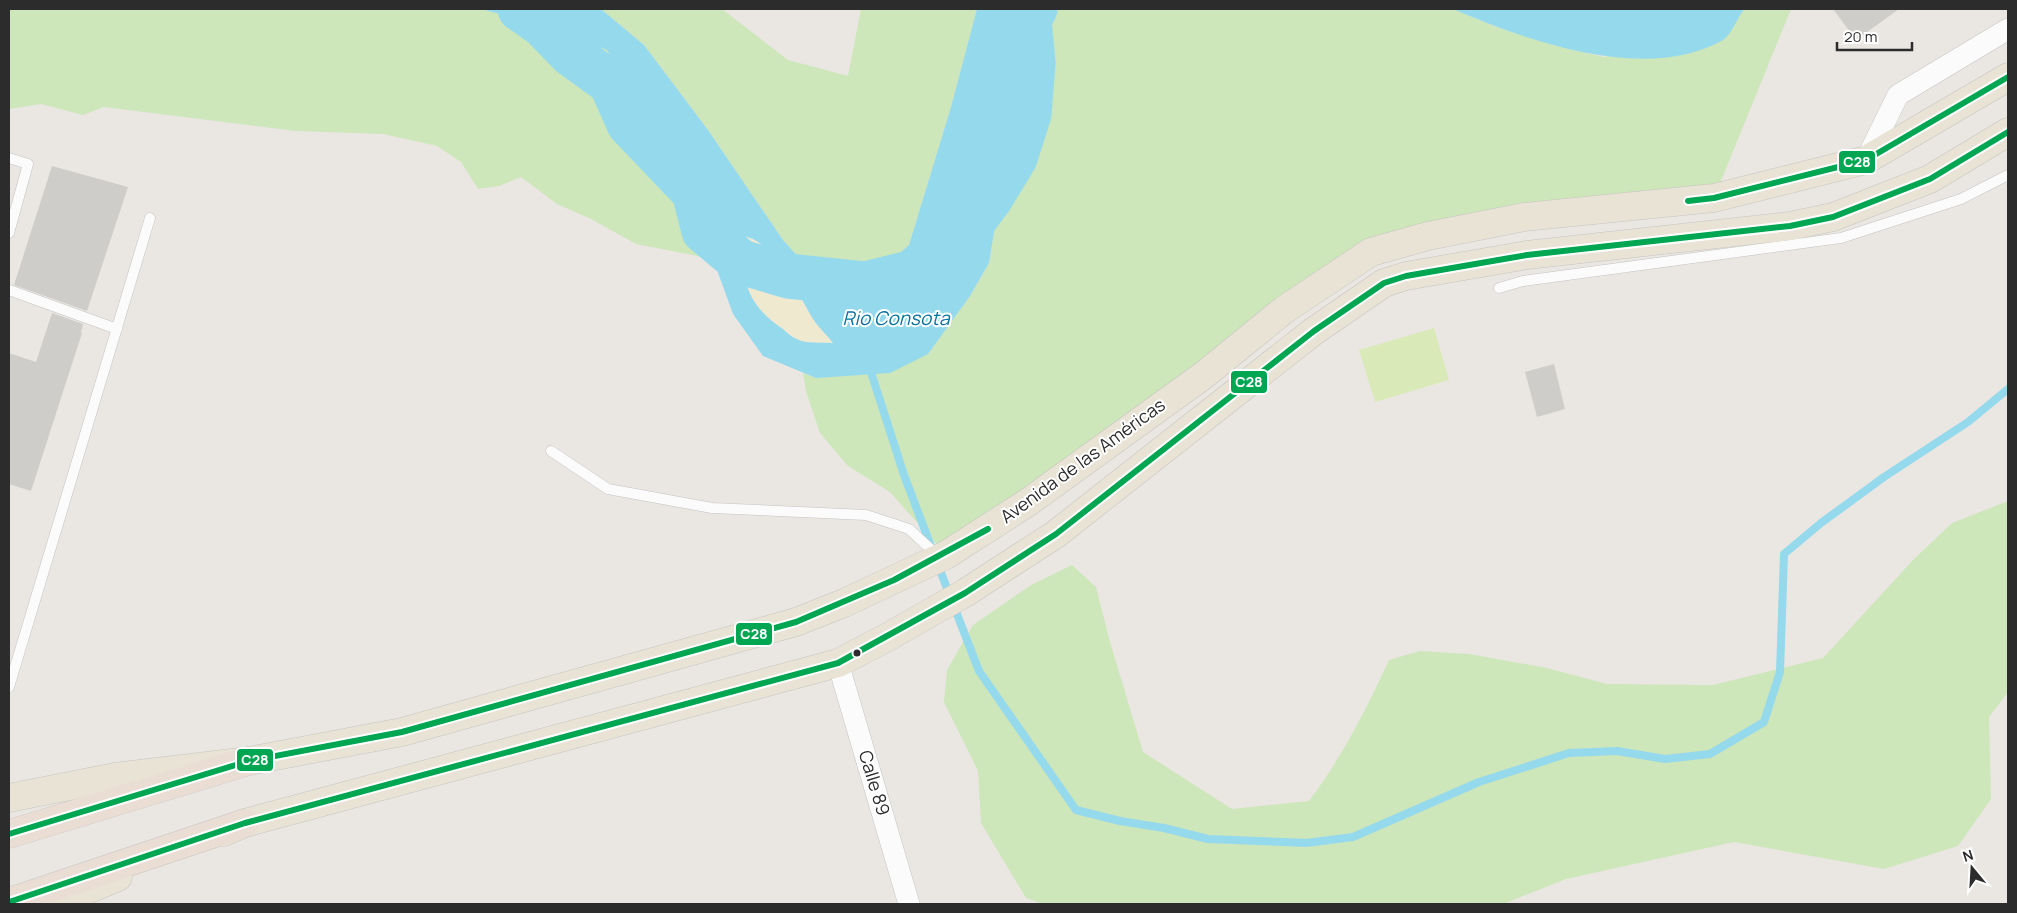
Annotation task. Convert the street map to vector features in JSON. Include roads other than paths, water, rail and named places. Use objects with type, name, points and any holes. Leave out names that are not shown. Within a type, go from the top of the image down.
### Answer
[{"type":"highway","name":"Avenida de las Américas","points":[[9,834],[250,761]]},
{"type":"highway","name":"Avenida de las Américas","points":[[9,902],[245,823]]},
{"type":"main road","name":"Avenida de las Américas","points":[[250,761],[402,732],[787,624],[844,603],[940,559],[1028,503],[1204,375],[1284,310],[1371,252],[1428,236],[1524,217],[1714,198],[1866,160],[2008,78]]},
{"type":"main road","name":"Avenida de las Américas","points":[[245,823],[838,662],[886,638],[965,593],[1056,534],[1314,331],[1384,283],[1406,276],[1527,255],[1790,226],[1833,217],[1930,179],[2008,132]]},
{"type":"main road","points":[[9,798],[115,777],[250,761]]},
{"type":"main road","points":[[53,904],[245,823]]},
{"type":"street","points":[[1866,160],[1898,95],[2008,29]]},
{"type":"street","name":"Calle 89","points":[[838,662],[909,904]]},
{"type":"lane","points":[[9,158],[28,164],[9,232]]},
{"type":"lane","points":[[1499,288],[1523,281],[1841,238],[1961,199],[2008,175]]},
{"type":"lane","points":[[9,687],[150,218]]},
{"type":"lane","points":[[9,290],[117,329]]},
{"type":"lane","points":[[551,451],[608,489],[712,508],[866,516],[909,529],[940,559]]},
{"type":"water","name":"Rio Consota","points":[[481,9],[601,9],[644,45],[708,130],[783,240],[820,281],[865,284],[909,245],[951,107],[977,9],[1034,9],[1029,19],[989,263],[970,296],[928,354],[890,373],[816,378],[763,356],[733,314],[713,259],[694,192],[607,50],[543,25]],"holes":[[[744,236],[755,240],[776,258],[817,325],[833,343],[807,342],[797,339],[771,320],[753,300],[748,289],[743,264]]]},
{"type":"water","points":[[1453,9],[1744,9],[1726,38],[1692,53],[1659,58],[1624,58],[1587,53],[1516,34]]},
{"type":"waterway","points":[[520,9],[543,25],[571,54],[611,83],[629,124],[694,192],[704,231],[741,262],[788,276],[865,284],[922,270],[959,240],[990,199],[1015,158],[1029,114],[1033,63],[1029,19],[1035,9]]},
{"type":"waterway","points":[[869,366],[904,475],[932,549]]},
{"type":"waterway","points":[[938,565],[979,671],[1076,810],[1208,839],[1306,843],[1353,837],[1479,782],[1569,753],[1617,751],[1665,759],[1710,754],[1764,722],[1780,672],[1784,554],[1821,523],[1884,477],[1968,422],[2008,389]]}]
